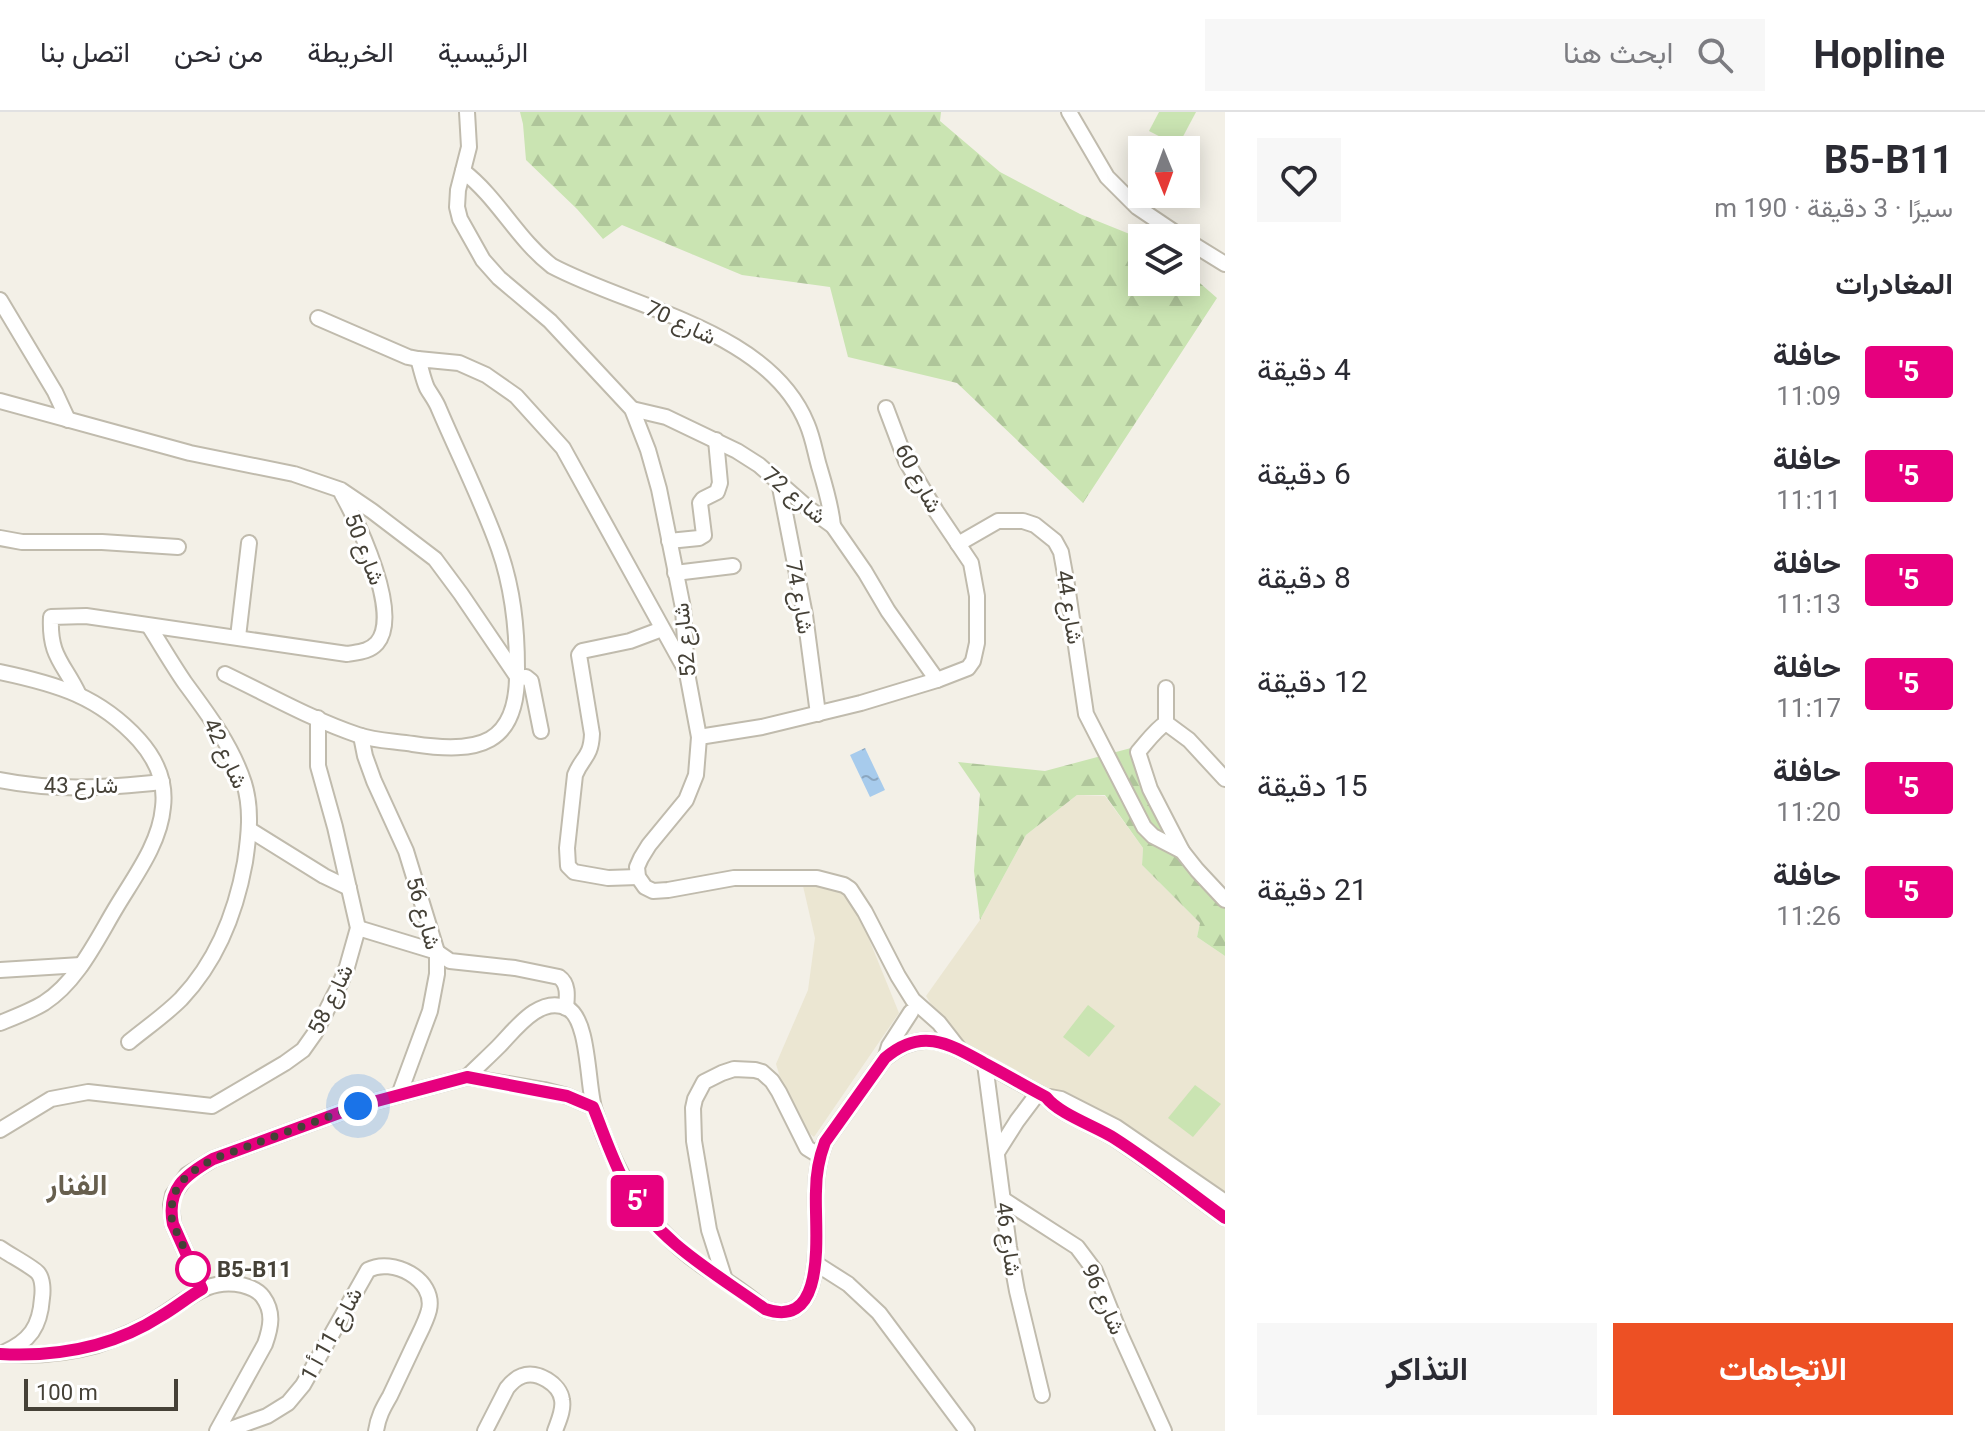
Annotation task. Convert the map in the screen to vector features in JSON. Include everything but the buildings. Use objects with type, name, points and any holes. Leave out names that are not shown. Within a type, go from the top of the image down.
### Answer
[{"type":"street","name":"شارع 52","points":[[467,112],[469,147],[458,190],[460,219],[483,260],[518,296],[550,321],[632,409],[659,489],[683,608],[687,673],[699,737],[696,775],[686,800],[649,845],[637,867],[638,877]]},
{"type":"street","points":[[1069,112],[1107,177],[1137,207],[1162,224]]},
{"type":"street","name":"شارع 70","points":[[463,171],[486,191],[537,255],[552,266],[673,316],[736,347],[776,378],[807,424],[833,526]]},
{"type":"street","points":[[1200,249],[1225,264]]},
{"type":"street","points":[[0,300],[55,392],[68,420]]},
{"type":"street","points":[[318,318],[408,357],[459,363],[472,368],[500,384],[533,414],[563,448],[687,673]]},
{"type":"street","points":[[225,674],[361,736],[455,748],[481,744],[505,726],[515,702],[518,678],[516,626],[508,575],[485,512],[438,405],[425,383],[418,359]]},
{"type":"street","points":[[0,401],[190,453],[294,474],[341,490]]},
{"type":"street","name":"شارع 60","points":[[886,408],[906,461],[958,544]]},
{"type":"street","name":"شارع 72","points":[[632,409],[666,417],[716,440],[759,465],[833,526],[937,680]]},
{"type":"street","points":[[669,541],[704,535],[700,503],[717,492],[720,483],[716,440]]},
{"type":"street","name":"شارع 74","points":[[778,481],[805,615],[818,714]]},
{"type":"street","name":"شارع 50","points":[[341,490],[435,559],[518,678],[526,677],[531,681],[541,731]]},
{"type":"street","name":"شارع 50","points":[[79,695],[52,645],[51,617],[86,616],[347,654],[370,649],[380,640],[385,625],[383,599],[360,531],[341,490]]},
{"type":"street","name":"شارع 44","points":[[958,544],[998,521],[1023,521],[1035,525],[1055,541],[1061,552],[1067,585],[1086,714],[1144,827],[1153,836],[1182,851],[1225,900]]},
{"type":"street","points":[[0,538],[34,543],[102,542],[178,547]]},
{"type":"street","points":[[238,637],[249,543]]},
{"type":"street","points":[[699,737],[762,727],[861,703],[968,668],[976,651],[977,596],[971,563],[958,544]]},
{"type":"street","points":[[675,573],[733,566]]},
{"type":"street","name":"شارع 42","points":[[129,1042],[182,998],[213,955],[230,921],[250,830],[244,784],[231,752],[149,626]]},
{"type":"street","points":[[662,629],[630,641],[582,651],[579,655],[592,742],[588,756],[575,775],[567,861],[569,869],[608,878],[638,877],[645,887],[653,891],[734,878],[817,878],[844,885],[865,912],[914,1006],[921,1041]]},
{"type":"street","points":[[39,680],[49,674],[57,657]]},
{"type":"street","points":[[0,672],[39,680],[79,695],[125,724],[155,762],[162,782],[163,809],[149,853],[81,965],[46,1002],[0,1023]]},
{"type":"street","points":[[1166,688],[1166,723]]},
{"type":"street","points":[[318,718],[318,766],[358,928],[437,952],[450,961],[515,968],[559,977],[565,982],[566,1008]]},
{"type":"street","points":[[1166,723],[1138,752],[1150,789],[1182,851]]},
{"type":"street","points":[[1166,723],[1189,740],[1225,779]]},
{"type":"street","name":"شارع 56","points":[[361,736],[374,781],[406,851],[437,952],[437,974],[430,1011],[399,1095]]},
{"type":"street","name":"شارع 43","points":[[0,780],[69,788],[110,788],[162,782]]},
{"type":"street","points":[[250,830],[349,888]]},
{"type":"street","name":"شارع 58","points":[[0,1130],[51,1099],[88,1092],[212,1106],[303,1050],[315,1033],[343,975],[358,928]]},
{"type":"street","points":[[0,970],[81,965]]},
{"type":"street","points":[[467,1077],[529,1015],[551,1006],[566,1008],[574,1013],[589,1070],[593,1107],[613,1160],[629,1190],[676,1245],[765,1309],[780,1312],[801,1304],[810,1291],[815,1263],[816,1192],[820,1156],[825,1142],[885,1058],[894,1051],[921,1041],[950,1044],[1042,1095],[1138,1154],[1225,1218]]},
{"type":"street","points":[[914,1006],[939,1023],[960,1050]]},
{"type":"street","points":[[885,1058],[914,1006]]},
{"type":"street","name":"شارع 46","points":[[985,1064],[1009,1247],[1042,1395]]},
{"type":"street","points":[[725,1280],[709,1230],[694,1141],[693,1108],[704,1082],[734,1069],[762,1072],[779,1092],[807,1148],[820,1156]]},
{"type":"street","points":[[202,1289],[171,1215],[173,1195],[187,1175],[213,1159],[358,1106],[467,1077],[556,1093],[593,1107]]},
{"type":"street","points":[[998,1151],[1017,1121],[1042,1095]]},
{"type":"street","points":[[1042,1095],[1061,1099],[1116,1127],[1225,1202]]},
{"type":"street","name":"شارع 96","points":[[1004,1200],[1077,1247],[1090,1262],[1164,1431]]},
{"type":"street","points":[[0,1248],[38,1273],[43,1294],[37,1326],[28,1338],[0,1354]]},
{"type":"street","points":[[815,1263],[848,1284],[879,1313],[967,1431]]},
{"type":"street","name":"شارع 11 أ 1","points":[[225,1431],[267,1416],[288,1403],[303,1385],[368,1270],[390,1265],[409,1273],[424,1287],[429,1308],[379,1415],[376,1431]]},
{"type":"street","points":[[0,1354],[62,1353],[96,1345],[131,1332],[202,1289],[228,1283],[250,1288],[258,1292],[269,1308],[270,1330],[217,1431]]},
{"type":"street","points":[[485,1431],[507,1388],[512,1382],[530,1375],[541,1376],[554,1385],[562,1397],[563,1405],[555,1431]]},
{"type":"shaded area","points":[[1077,795],[1105,796],[1143,848],[1142,865],[1200,923],[1197,937],[1225,956],[1225,1196],[960,1050],[926,996],[980,920],[1026,835]]},
{"type":"shaded area","points":[[803,886],[829,887],[845,894],[860,917],[899,1013],[814,1137],[793,1120],[776,1064],[808,990],[815,938]]},
{"type":"green space","points":[[520,112],[941,112],[940,121],[1000,172],[1080,214],[1128,233],[1128,296],[1200,296],[1200,283],[1217,298],[1083,503],[957,383],[848,357],[830,287],[742,275],[622,225],[603,239],[526,160]]},
{"type":"green space","points":[[1159,112],[1196,112],[1183,136],[1159,136],[1149,131]]},
{"type":"green space","points":[[1131,748],[1179,855],[1225,900],[1225,956],[1197,937],[1200,923],[1142,865],[1143,848],[1105,795],[1077,795],[1026,835],[980,920],[974,871],[980,794],[958,762],[1045,771]]},
{"type":"green space","points":[[1088,1005],[1115,1026],[1089,1057],[1063,1037]]},
{"type":"green space","points":[[1195,1085],[1221,1104],[1193,1137],[1168,1118]]},
{"type":"water","points":[[865,748],[885,790],[870,797],[850,755]]},
{"type":"bus line","name":"5'","points":[[0,1354],[62,1353],[96,1345],[131,1332],[202,1289],[171,1215],[173,1195],[194,1170],[213,1159],[358,1106],[467,1077],[544,1090],[593,1107],[613,1160],[643,1210],[676,1245],[700,1264],[772,1311],[795,1308],[810,1291],[815,1263],[817,1175],[825,1142],[885,1058],[904,1045],[915,1042],[928,1040],[950,1044],[1046,1097],[1050,1103],[1138,1154],[1225,1218]]},
{"type":"place","name":"B5-B11","points":[[193,1269]]},
{"type":"district","name":"الفنار","points":[[77,1185]]},
{"type":"route","points":[[193,1269],[171,1215],[173,1195],[187,1175],[213,1159],[358,1106]]}]
